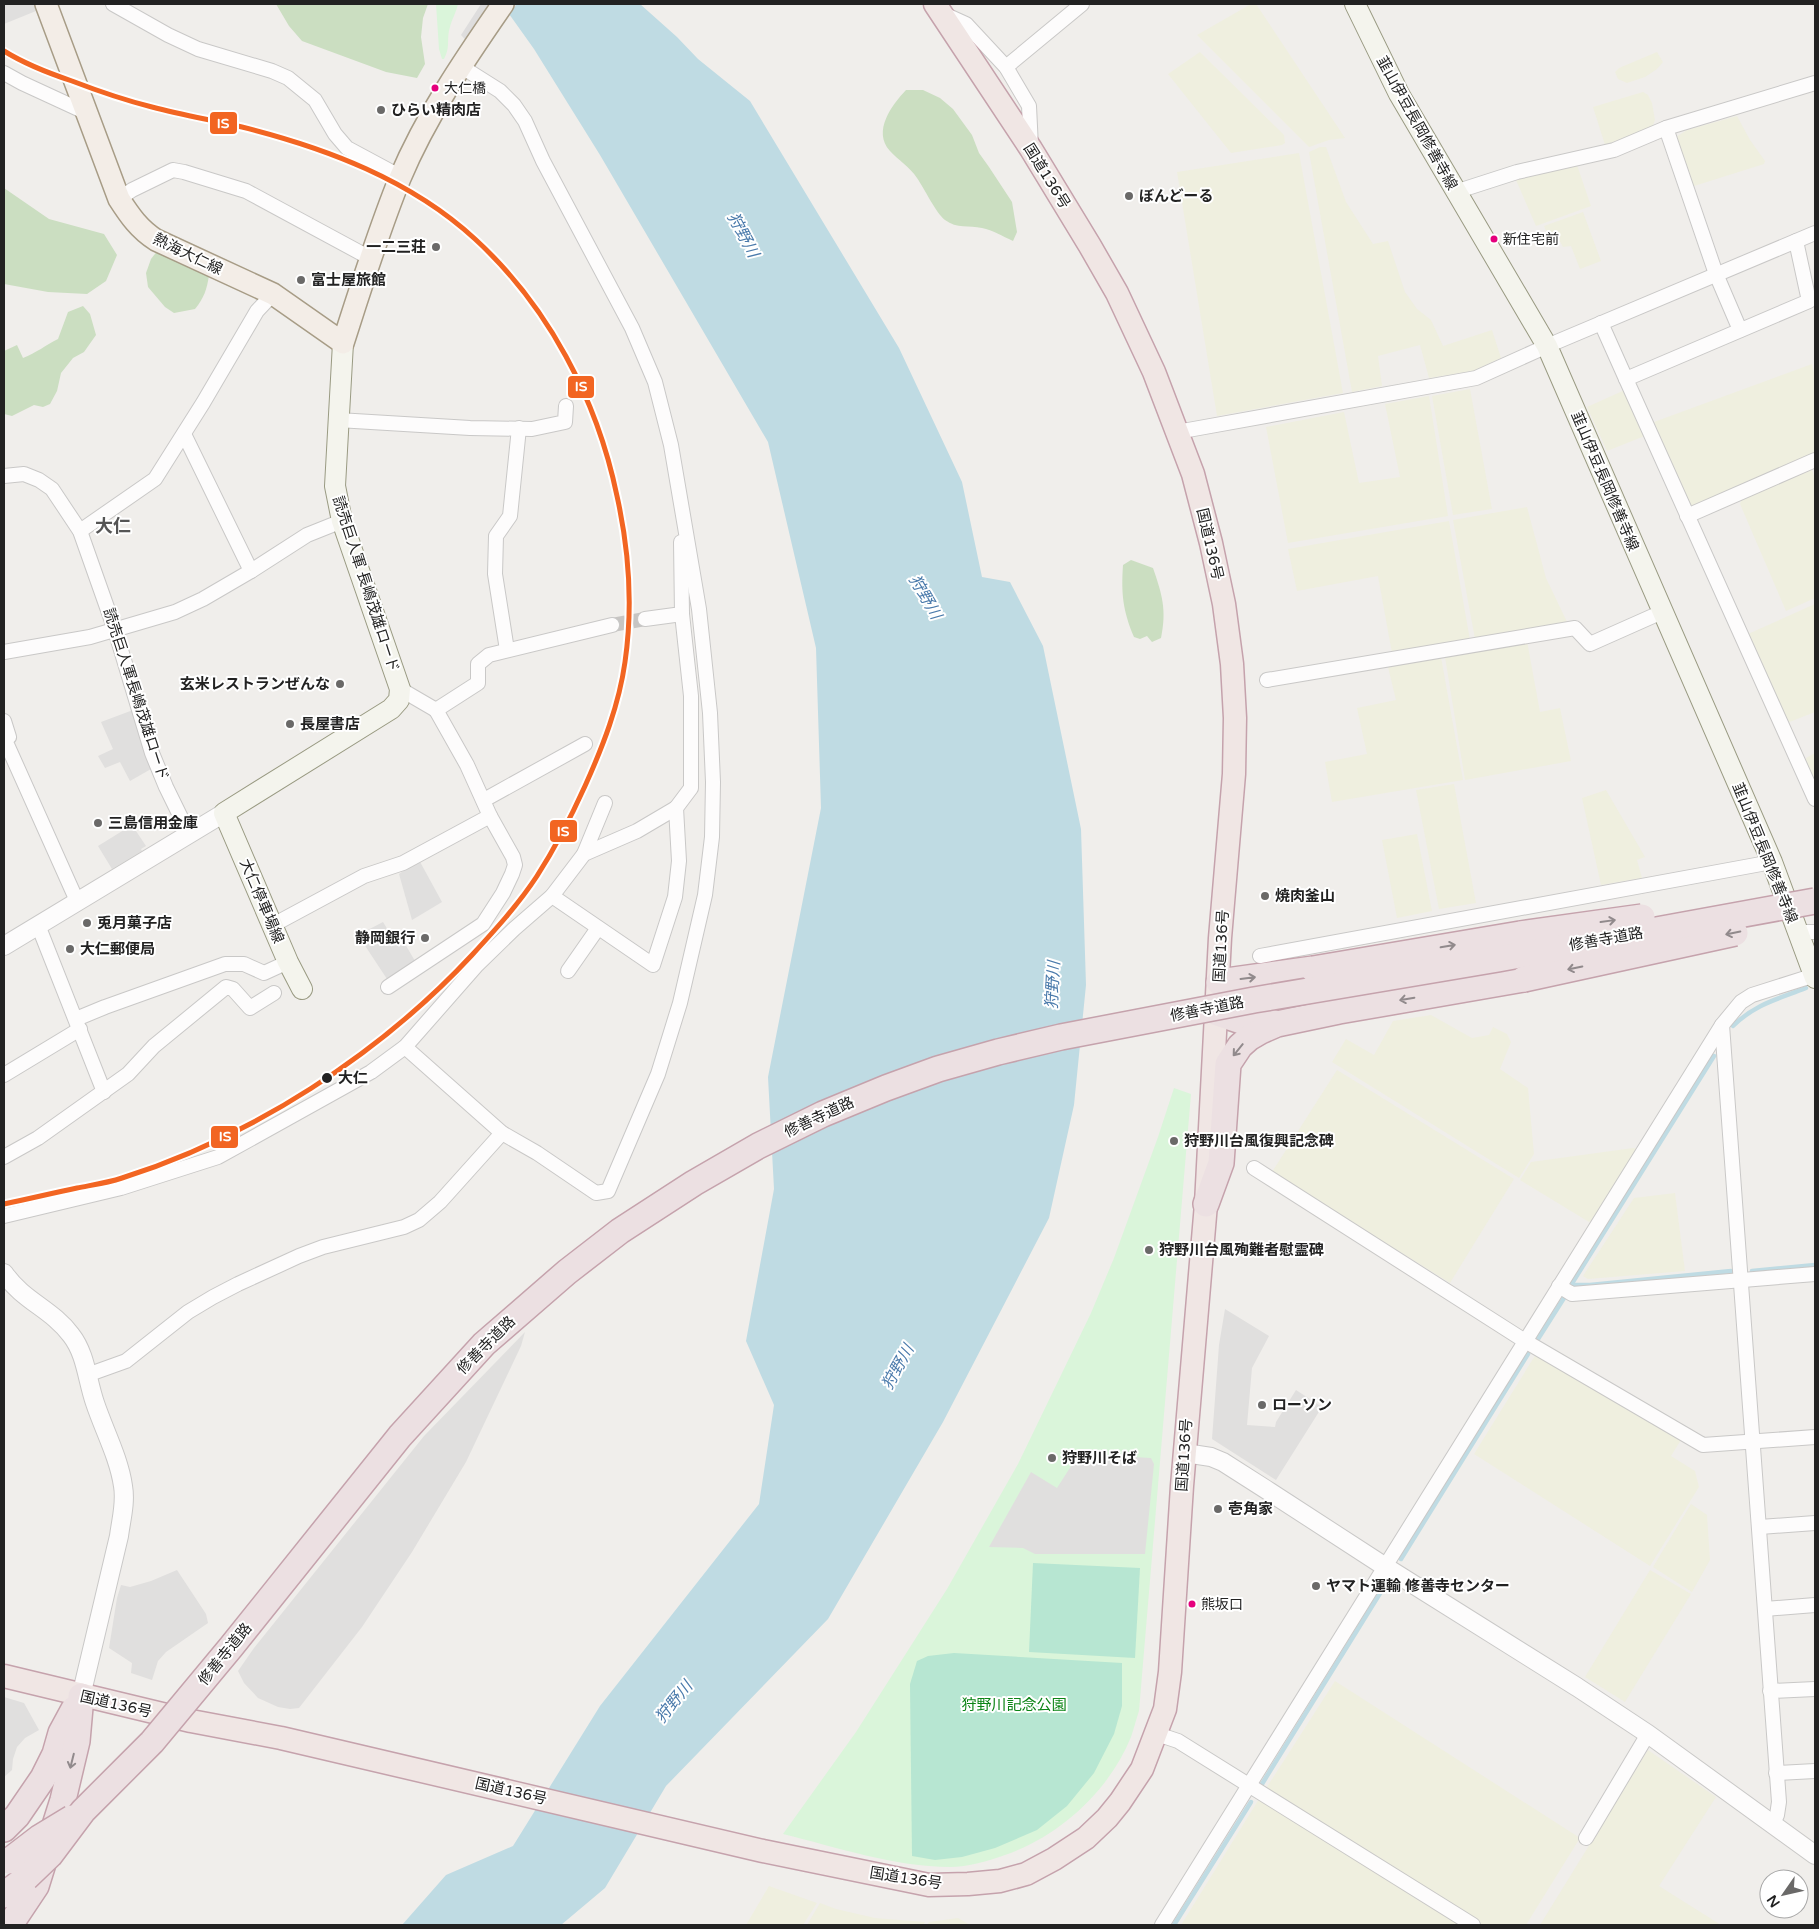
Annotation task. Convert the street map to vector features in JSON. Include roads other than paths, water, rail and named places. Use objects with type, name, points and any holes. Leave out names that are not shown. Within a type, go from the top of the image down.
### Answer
[{"type":"highway","name":"国道136号","points":[[4,1676],[191,1722],[312,1745],[755,1849],[929,1884],[968,1884],[1000,1881],[1026,1874],[1054,1859],[1078,1843],[1107,1818],[1142,1769],[1165,1710],[1170,1672],[1185,1453],[1206,1204],[1220,938],[1234,774],[1235,718],[1232,664],[1224,604],[1211,543],[1193,474],[1154,372],[1117,292],[1031,149],[938,8]]},
{"type":"highway","points":[[1219,982],[1277,975],[1520,934],[1787,896],[1815,894]]},
{"type":"highway","name":"修善寺道路","points":[[4,1896],[50,1855],[83,1811],[152,1742],[231,1647],[400,1436],[484,1344],[567,1272],[620,1232],[694,1183],[758,1146],[823,1114],[886,1088],[998,1052],[1061,1037],[1254,1000],[1498,959],[1815,901]]},
{"type":"highway","points":[[1206,1204],[1221,1163],[1228,1064],[1248,1038],[1261,1031],[1277,1024],[1312,1017],[1809,927]]},
{"type":"highway","points":[[1216,1013],[1240,1021],[1270,1021],[1277,1024]]},
{"type":"highway","points":[[4,1829],[16,1816],[43,1778],[55,1754],[61,1733],[82,1696]]},
{"type":"highway","points":[[10,1925],[36,1886],[63,1800],[77,1741],[82,1696]]},
{"type":"highway","name":"修善寺道路","points":[[6,1863],[39,1838],[83,1811]]},
{"type":"main road","name":"熱海大仁線","points":[[46,4],[119,199],[132,220],[142,231],[156,240],[273,294],[342,343]]},
{"type":"main road","name":"読売巨人軍 長嶋茂雄ロード","points":[[224,813],[391,709],[399,700],[400,689],[342,521],[335,486],[342,343],[383,218],[401,177],[432,114],[462,68],[472,48],[502,4]]},
{"type":"main road","name":"韮山伊豆長岡修善寺線","points":[[1355,4],[1399,94],[1547,346],[1772,862],[1809,927],[1815,976]]},
{"type":"main road","name":"大仁停車場線","points":[[224,813],[288,962],[302,988]]},
{"type":"street","points":[[113,4],[168,35],[198,49],[272,71],[288,78],[315,100],[335,134],[348,148],[401,177]]},
{"type":"street","points":[[1006,67],[1082,4]]},
{"type":"street","points":[[938,8],[966,24],[1006,67],[1029,106],[1031,149]]},
{"type":"street","points":[[405,1047],[502,1133],[537,1153],[596,1193],[608,1191],[658,1074],[674,1021],[694,947],[705,895],[712,838],[713,782],[710,713],[699,609],[676,469],[661,404],[650,369],[632,328],[543,161],[525,121],[514,105],[500,91],[462,68]]},
{"type":"street","points":[[4,73],[87,113]]},
{"type":"street","points":[[1455,192],[1517,172],[1614,150],[1666,128],[1815,83]]},
{"type":"street","points":[[1666,128],[1716,274],[1740,330]]},
{"type":"street","points":[[119,199],[132,190],[174,170],[184,172],[246,191],[370,258]]},
{"type":"street","points":[[1177,432],[1476,378],[1815,232]]},
{"type":"street","points":[[1626,378],[1809,301],[1796,241]]},
{"type":"street","points":[[80,531],[155,479],[257,311],[273,294]]},
{"type":"street","points":[[1601,324],[1815,798]]},
{"type":"street","points":[[338,420],[470,428],[532,429],[565,422],[566,406]]},
{"type":"street","points":[[507,650],[495,574],[496,536],[510,516],[519,428]]},
{"type":"street","points":[[184,434],[251,571]]},
{"type":"street","points":[[1687,516],[1815,460]]},
{"type":"street","name":"読売巨人軍長嶋茂雄ロード","points":[[4,476],[24,474],[39,480],[52,489],[80,531],[115,630],[152,753],[189,834]]},
{"type":"street","points":[[4,652],[90,637],[175,612],[203,599],[251,571],[307,535],[342,521]]},
{"type":"street","points":[[584,854],[637,831],[676,808],[691,788],[691,696],[682,614],[681,544],[685,527]]},
{"type":"street","points":[[1267,680],[1575,628],[1590,644],[1662,612]]},
{"type":"street","points":[[645,619],[682,614]]},
{"type":"street","points":[[436,710],[478,683],[478,664],[489,656],[612,625]]},
{"type":"street","points":[[388,987],[483,924],[503,893],[515,865],[513,857],[490,816],[467,765],[436,710],[400,689]]},
{"type":"street","points":[[4,722],[9,736],[5,740],[77,901]]},
{"type":"street","points":[[484,800],[585,744]]},
{"type":"street","points":[[4,1216],[121,1188],[218,1157],[371,1072],[405,1047],[477,965],[552,896],[584,854],[605,803]]},
{"type":"street","points":[[552,896],[653,965],[675,897],[679,861],[676,808]]},
{"type":"street","points":[[4,946],[224,813]]},
{"type":"street","points":[[273,925],[364,876],[402,863],[490,816]]},
{"type":"street","points":[[1260,956],[1772,862]]},
{"type":"street","points":[[1277,975],[1290,961],[1414,940],[1438,924]]},
{"type":"street","points":[[38,925],[104,1092]]},
{"type":"street","points":[[568,971],[598,928]]},
{"type":"street","points":[[4,1075],[105,1007],[225,964],[244,964],[264,973],[288,962]]},
{"type":"street","points":[[1162,1925],[1722,1025],[1741,1002],[1752,995],[1815,976]]},
{"type":"street","points":[[4,1157],[38,1138],[128,1074],[154,1046],[226,987],[233,989],[250,1008],[274,994]]},
{"type":"street","points":[[1722,1025],[1779,1802],[1773,1824]]},
{"type":"street","points":[[86,1375],[126,1361],[188,1312],[238,1284],[323,1247],[404,1227],[420,1220],[440,1202],[502,1133]]},
{"type":"street","points":[[1254,1168],[1525,1341],[1703,1445],[1815,1437]]},
{"type":"street","points":[[4,1273],[23,1295],[57,1319],[70,1334],[82,1357],[86,1375],[124,1490],[119,1536],[82,1696]]},
{"type":"street","points":[[1559,1286],[1572,1294],[1815,1274]]},
{"type":"street","points":[[1185,1453],[1211,1457],[1223,1462],[1577,1687],[1648,1734],[1815,1855]]},
{"type":"street","points":[[1760,1527],[1815,1523]]},
{"type":"street","points":[[1765,1609],[1815,1605]]},
{"type":"street","points":[[1770,1691],[1815,1689]]},
{"type":"street","points":[[1157,1734],[1178,1741],[1473,1925]]},
{"type":"street","points":[[1586,1838],[1648,1734]]},
{"type":"street","points":[[1776,1773],[1815,1771]]},
{"type":"water","name":"狩野川","points":[[502,4],[640,4],[677,37],[698,59],[750,101],[899,348],[962,482],[982,577],[1010,582],[1043,646],[1081,829],[1086,985],[1074,1105],[1049,1218],[943,1422],[828,1619],[666,1786],[605,1888],[561,1925],[402,1925],[446,1875],[513,1846],[600,1706],[759,1504],[774,1405],[746,1341],[774,1189],[768,1077],[821,808],[816,648],[768,442],[600,155],[534,49]]},
{"type":"waterway","points":[[1733,1026],[1758,1007],[1806,988]]},
{"type":"waterway","points":[[1571,1285],[1714,1056]]},
{"type":"waterway","points":[[1752,1271],[1815,1265]]},
{"type":"waterway","points":[[1571,1285],[1590,1285],[1731,1271]]},
{"type":"waterway","points":[[1538,1339],[1564,1298]]},
{"type":"waterway","points":[[1401,1559],[1528,1354]]},
{"type":"waterway","points":[[1262,1784],[1387,1582]]},
{"type":"waterway","points":[[1174,1925],[1251,1802]]},
{"type":"tunnel","points":[[612,625],[645,619]]},
{"type":"place","name":"大仁橋","points":[[435,88]]},
{"type":"place","name":"ひらい精肉店","points":[[381,110]]},
{"type":"place","name":"ぼんどーる","points":[[1129,196]]},
{"type":"place","name":"新住宅前","points":[[1494,239]]},
{"type":"place","name":"一二三荘","points":[[436,247]]},
{"type":"place","name":"富士屋旅館","points":[[301,280]]},
{"type":"place","name":"玄米レストランぜんな","points":[[340,684]]},
{"type":"place","name":"長屋書店","points":[[290,724]]},
{"type":"place","name":"三島信用金庫","points":[[98,823]]},
{"type":"place","name":"焼肉釜山","points":[[1265,896]]},
{"type":"place","name":"兎月菓子店","points":[[87,923]]},
{"type":"place","name":"静岡銀行","points":[[425,938]]},
{"type":"place","name":"大仁郵便局","points":[[70,949]]},
{"type":"place","name":"大仁","points":[[327,1078]]},
{"type":"place","name":"狩野川台風復興記念碑","points":[[1174,1141]]},
{"type":"place","name":"狩野川台風殉難者慰霊碑","points":[[1149,1250]]},
{"type":"place","name":"ローソン","points":[[1262,1405]]},
{"type":"place","name":"狩野川そば","points":[[1052,1458]]},
{"type":"place","name":"壱角家","points":[[1218,1509]]},
{"type":"place","name":"ヤマト運輸 修善寺センター","points":[[1316,1586]]},
{"type":"place","name":"熊坂口","points":[[1192,1604]]},
{"type":"district","name":"大仁","points":[[113,526]]},
{"type":"park label","name":"狩野川記念公園","points":[[1014,1705]]}]
